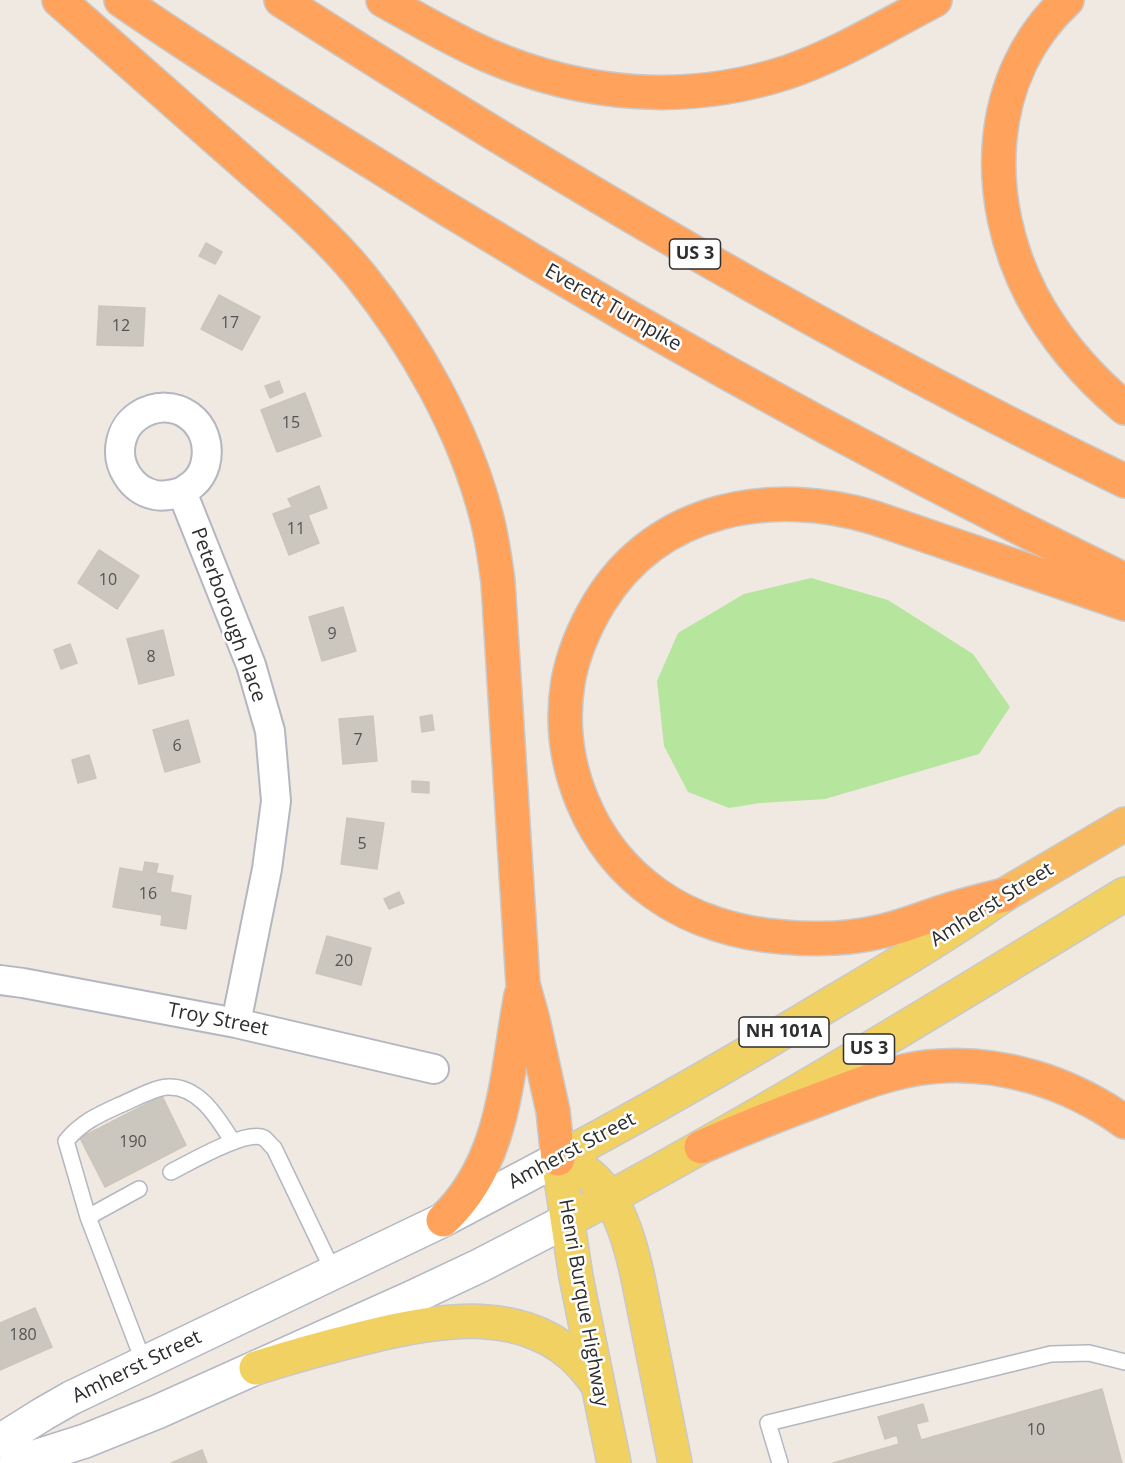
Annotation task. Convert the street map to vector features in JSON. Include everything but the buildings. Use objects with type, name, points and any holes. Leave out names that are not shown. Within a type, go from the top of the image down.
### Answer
[{"type":"highway","points":[[59,0],[297,210],[345,258],[374,292],[400,330],[451,421],[472,470],[484,506],[493,547],[498,582],[523,984],[553,1111],[558,1158]]},
{"type":"highway","name":"Everett Turnpike","points":[[121,0],[245,83],[416,190],[694,355],[881,458],[1125,580]]},
{"type":"highway","name":"US 3","points":[[281,0],[521,150],[716,267],[903,369],[1125,482]]},
{"type":"highway","points":[[383,0],[469,47],[534,73],[595,87],[631,92],[668,93],[703,91],[738,85],[788,72],[838,51],[935,0]]},
{"type":"highway","points":[[1067,0],[1050,16],[1030,43],[1010,86],[1000,139],[1001,196],[1004,217],[1018,264],[1040,310],[1068,350],[1091,376],[1125,408]]},
{"type":"highway","points":[[1004,895],[956,907],[883,931],[828,937],[785,937],[750,933],[709,921],[670,903],[641,883],[616,858],[597,832],[576,785],[567,752],[566,710],[571,667],[582,634],[613,583],[655,542],[684,526],[714,514],[747,507],[772,505],[798,504],[848,510],[1125,604]]},
{"type":"highway","name":"Amherst Street","points":[[1004,895],[1125,824]]},
{"type":"highway","points":[[442,1220],[455,1208],[471,1187],[490,1145],[504,1096],[523,984]]},
{"type":"highway","points":[[701,1147],[775,1115],[849,1088],[912,1070],[943,1066],[988,1068],[1035,1077],[1079,1094],[1125,1122]]},
{"type":"main road","name":"US 3","points":[[609,1198],[873,1047],[1125,894]]},
{"type":"main road","name":"Amherst Street","points":[[0,1441],[71,1398],[442,1220],[558,1158],[732,1063],[956,928],[1004,895]]},
{"type":"main road","name":"Henri Burque Highway","points":[[614,1463],[576,1277],[558,1158],[574,1164],[594,1177],[609,1198],[623,1226],[634,1260],[675,1463]]},
{"type":"main road","points":[[16,1463],[85,1442],[158,1412],[438,1286],[609,1198]]},
{"type":"main road","points":[[256,1368],[392,1330],[451,1321],[481,1321],[501,1323],[543,1336],[565,1349],[584,1366],[597,1384]]},
{"type":"street","name":"Peterborough Place","points":[[182,492],[251,665],[270,731],[276,801],[267,869],[236,1023]]},
{"type":"street","name":"Troy Street","points":[[0,980],[236,1023],[434,1069]]},
{"type":"lane","points":[[144,1363],[88,1217],[66,1141],[76,1129],[93,1117],[167,1087],[185,1090],[199,1098],[212,1110],[233,1142]]},
{"type":"lane","points":[[171,1172],[248,1136],[264,1138],[274,1148],[334,1272]]},
{"type":"lane","points":[[88,1217],[139,1189]]},
{"type":"lane","points":[[780,1463],[768,1423],[1052,1354],[1089,1353],[1125,1362]]},
{"type":"green space","points":[[811,578],[888,600],[973,654],[1010,707],[979,754],[825,799],[760,803],[729,808],[688,792],[664,746],[657,681],[678,633],[744,594]]}]
